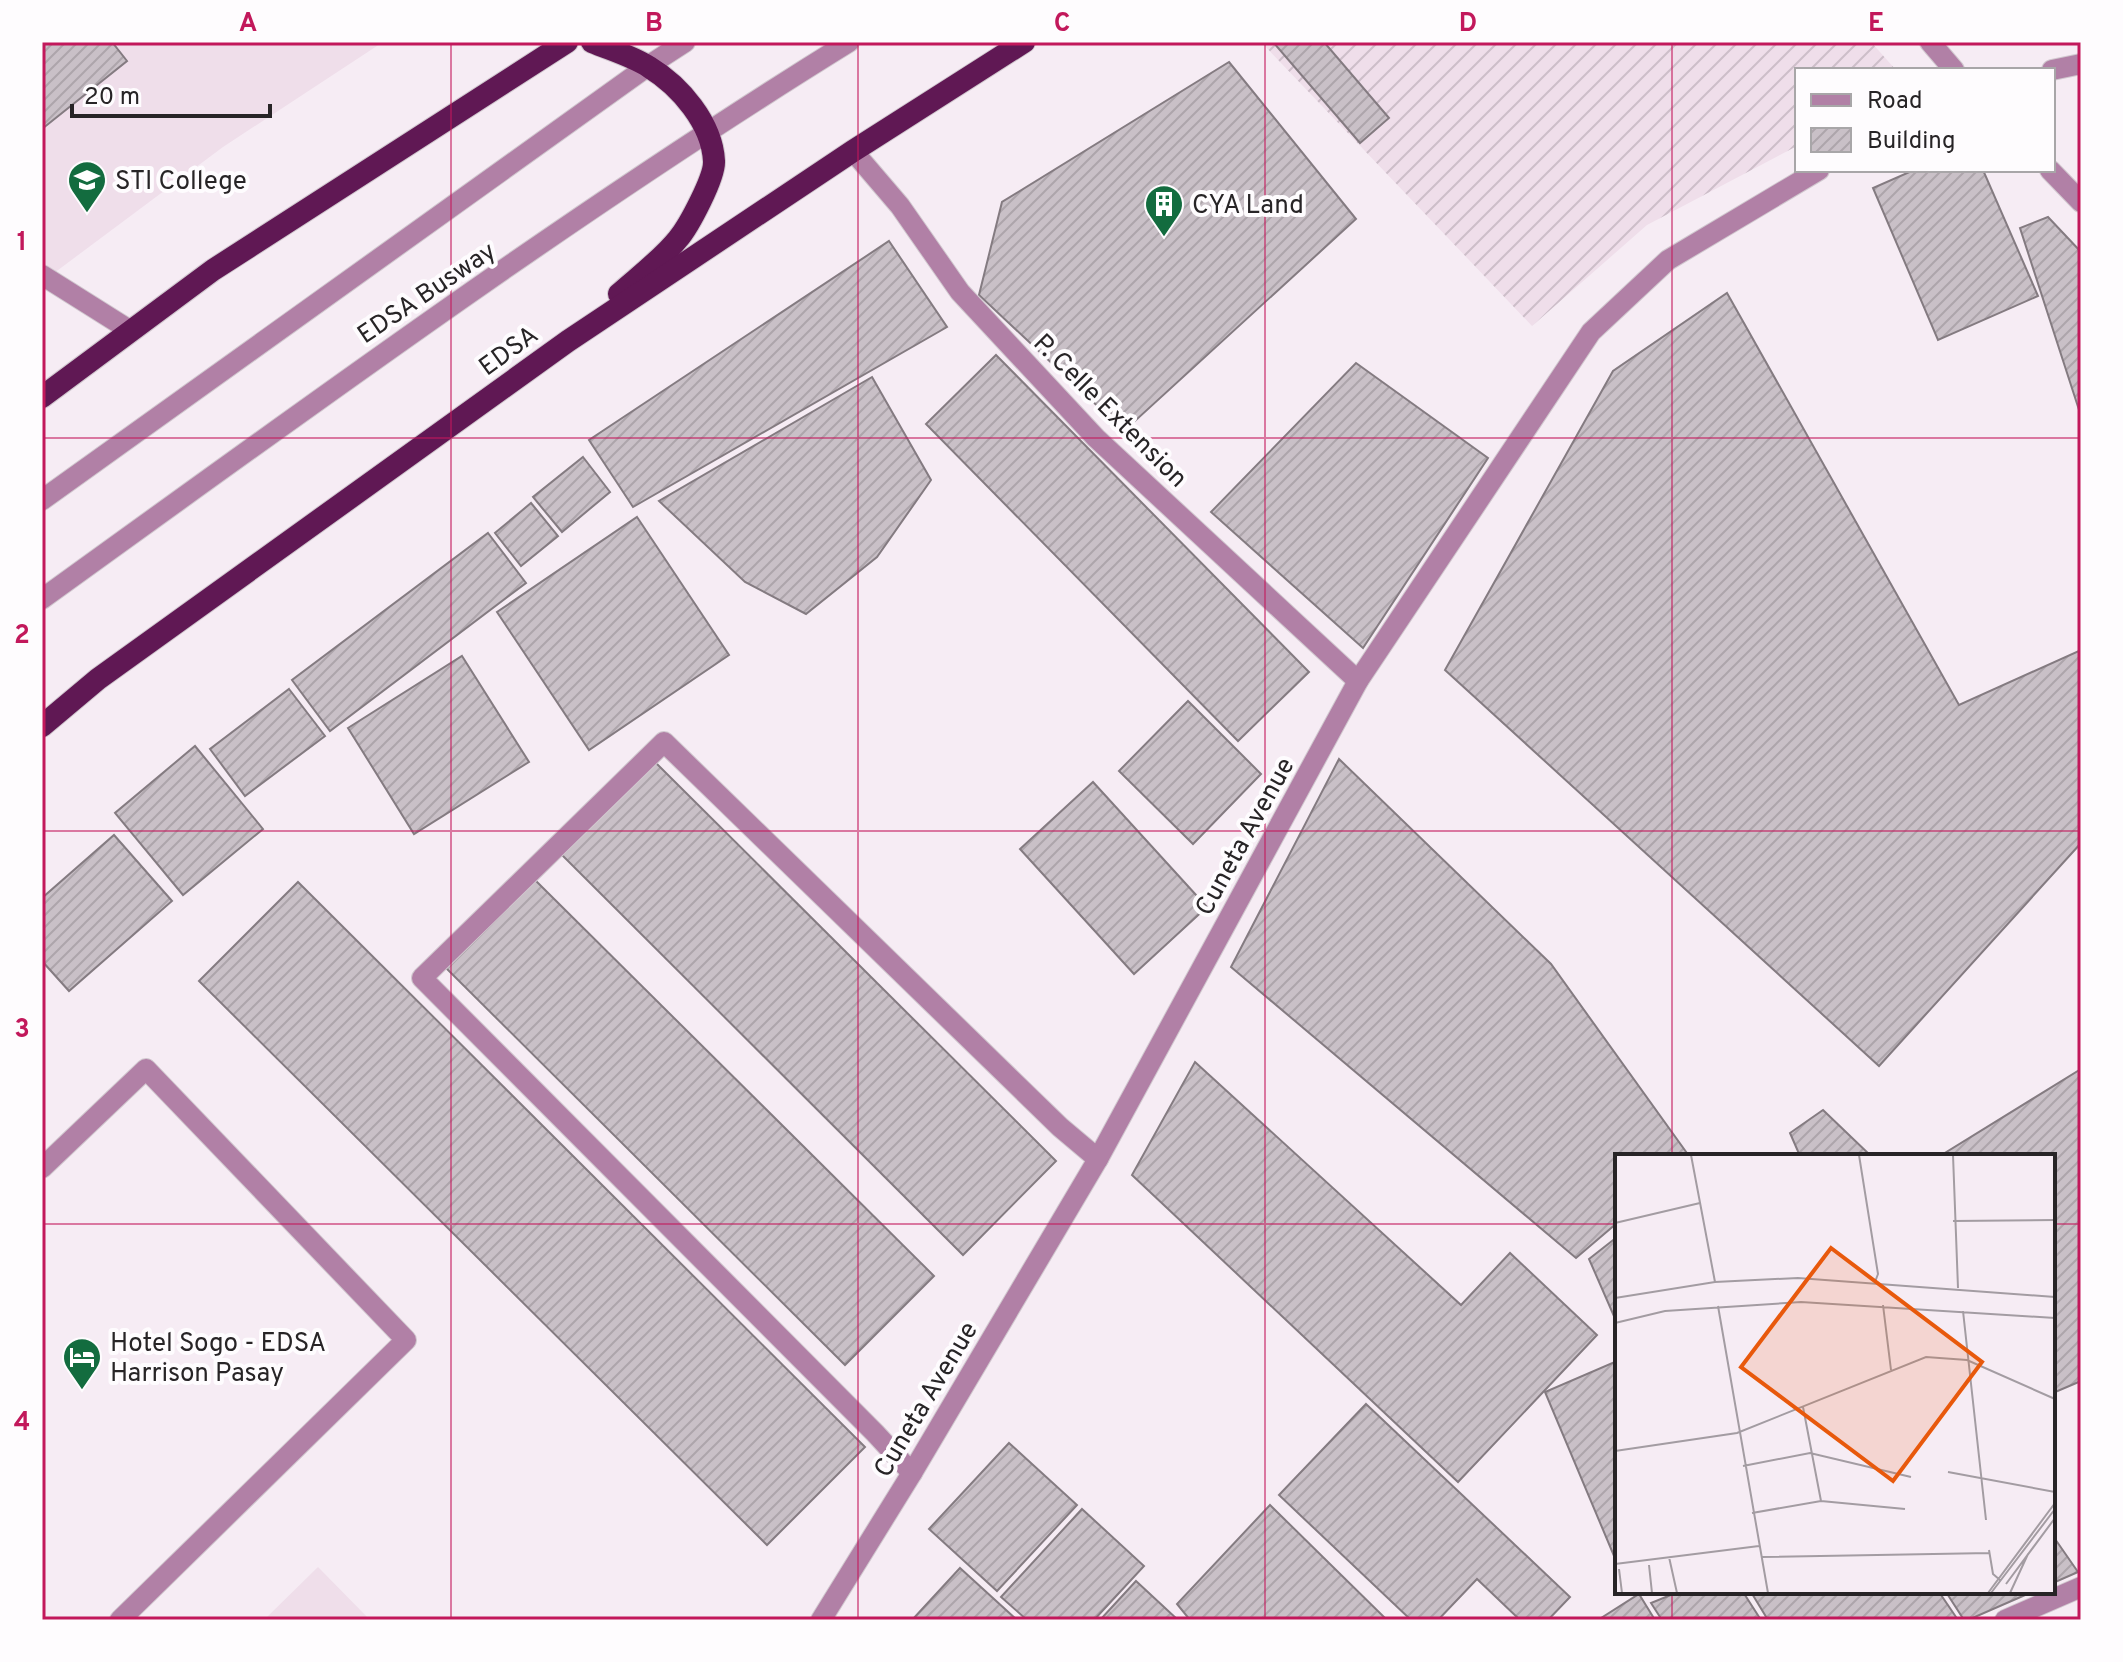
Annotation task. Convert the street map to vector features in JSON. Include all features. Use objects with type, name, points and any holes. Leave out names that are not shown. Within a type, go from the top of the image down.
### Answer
[{"type":"highway","points":[[42,397],[213,270],[567,42]]},
{"type":"highway","points":[[568,341],[678,240],[700,202],[714,163],[707,132],[674,86],[648,66],[592,42]]},
{"type":"highway","name":"EDSA","points":[[42,726],[98,679],[568,341],[853,151],[1024,42]]},
{"type":"street","name":"EDSA Busway","points":[[42,500],[685,42]]},
{"type":"street","name":"EDSA Busway","points":[[42,599],[369,363],[707,132],[849,42]]},
{"type":"street","points":[[1930,42],[1952,68]]},
{"type":"street","points":[[2055,69],[2081,64]]},
{"type":"street","name":"P. Celle Extension","points":[[853,151],[900,206],[960,292],[1096,438],[1358,681]]},
{"type":"street","name":"Cuneta Avenue","points":[[826,1618],[1098,1159],[1358,681],[1591,332],[1668,260],[1816,172]]},
{"type":"street","points":[[2052,172],[2081,202]]},
{"type":"street","points":[[42,275],[131,331]]},
{"type":"street","points":[[912,1473],[422,978],[664,742],[1060,1127],[1098,1159]]},
{"type":"street","points":[[42,1168],[146,1069],[406,1340],[120,1620]]},
{"type":"street","points":[[2005,1620],[2081,1587]]},
{"type":"shaded area","name":"STI College","points":[[42,42],[383,42],[223,147],[42,282]]},
{"type":"shaded area","points":[[1261,42],[1871,42],[1894,68],[1795,68],[1795,147],[1647,225],[1532,326]]},
{"type":"shaded area","points":[[318,1567],[370,1620],[264,1620]]},
{"type":"building","points":[[42,42],[112,42],[127,61],[42,129]]},
{"type":"building","points":[[1273,42],[1324,42],[1389,118],[1360,143]]},
{"type":"building","name":"CYA Land","points":[[1229,62],[1356,219],[1124,431],[979,295],[1002,202]]},
{"type":"building","points":[[1909,172],[1984,172],[2038,296],[1938,340],[1873,188]]},
{"type":"building","points":[[2048,217],[2081,252],[2081,416],[2020,228]]},
{"type":"building","points":[[889,241],[947,327],[633,507],[589,440]]},
{"type":"building","points":[[1727,293],[1959,705],[2081,650],[2081,843],[1879,1066],[1445,670],[1613,371]]},
{"type":"building","points":[[996,355],[1309,672],[1238,741],[926,424]]},
{"type":"building","points":[[1356,363],[1488,458],[1363,648],[1211,512]]},
{"type":"building","points":[[872,377],[931,480],[877,557],[806,614],[745,582],[659,501]]},
{"type":"building","points":[[583,457],[610,492],[562,532],[533,497]]},
{"type":"building","points":[[531,503],[558,536],[521,566],[495,533]]},
{"type":"building","points":[[637,517],[729,655],[589,750],[497,612]]},
{"type":"building","points":[[488,533],[526,583],[330,731],[292,680]]},
{"type":"building","points":[[462,656],[529,762],[414,834],[348,728]]},
{"type":"building","points":[[289,689],[325,736],[245,796],[210,749]]},
{"type":"building","points":[[1188,701],[1261,774],[1193,844],[1119,771]]},
{"type":"building","points":[[195,746],[263,829],[183,895],[115,813]]},
{"type":"building","points":[[1339,759],[1551,964],[1688,1154],[1615,1154],[1615,1225],[1576,1258],[1231,967]]},
{"type":"building","points":[[655,762],[1056,1161],[963,1255],[562,855]]},
{"type":"building","points":[[1093,782],[1207,907],[1134,974],[1020,849]]},
{"type":"building","points":[[114,835],[172,901],[69,991],[42,961],[42,898]]},
{"type":"building","points":[[532,877],[934,1276],[845,1365],[443,965]]},
{"type":"building","points":[[298,882],[865,1447],[767,1545],[199,981]]},
{"type":"building","points":[[1195,1062],[1461,1305],[1510,1253],[1597,1335],[1458,1482],[1132,1175]]},
{"type":"building","points":[[2081,1069],[2081,1381],[2055,1392],[2055,1154],[1943,1154]]},
{"type":"building","points":[[1823,1110],[1869,1154],[1799,1154],[1790,1133]]},
{"type":"building","points":[[1615,1239],[1615,1318],[1589,1259]]},
{"type":"building","points":[[1615,1362],[1615,1558],[1545,1392]]},
{"type":"building","points":[[1366,1404],[1570,1597],[1548,1620],[1520,1620],[1477,1579],[1438,1620],[1411,1620],[1279,1495]]},
{"type":"building","points":[[1009,1443],[1077,1505],[997,1591],[929,1529]]},
{"type":"building","points":[[1270,1505],[1387,1620],[1190,1620],[1177,1604]]},
{"type":"building","points":[[1082,1509],[1144,1566],[1094,1620],[1027,1620],[1001,1597]]},
{"type":"building","points":[[2055,1539],[2078,1572],[2055,1582]]},
{"type":"building","points":[[960,1568],[1017,1620],[912,1620]]},
{"type":"building","points":[[1136,1581],[1178,1620],[1100,1620]]},
{"type":"building","points":[[1639,1594],[1655,1620],[1598,1620]]},
{"type":"building","points":[[1673,1594],[1744,1594],[1761,1620],[1662,1620],[1651,1603]]},
{"type":"building","points":[[1752,1594],[1940,1594],[1958,1620],[1768,1620]]},
{"type":"building","points":[[1947,1594],[2027,1594],[1968,1620],[1964,1620]]},
{"type":"place","name":"STI College","points":[[87,214]]},
{"type":"place","name":"CYA Land","points":[[1164,238]]},
{"type":"place","name":"Hotel Sogo - EDSA Harrison Pasay","points":[[82,1391]]}]
